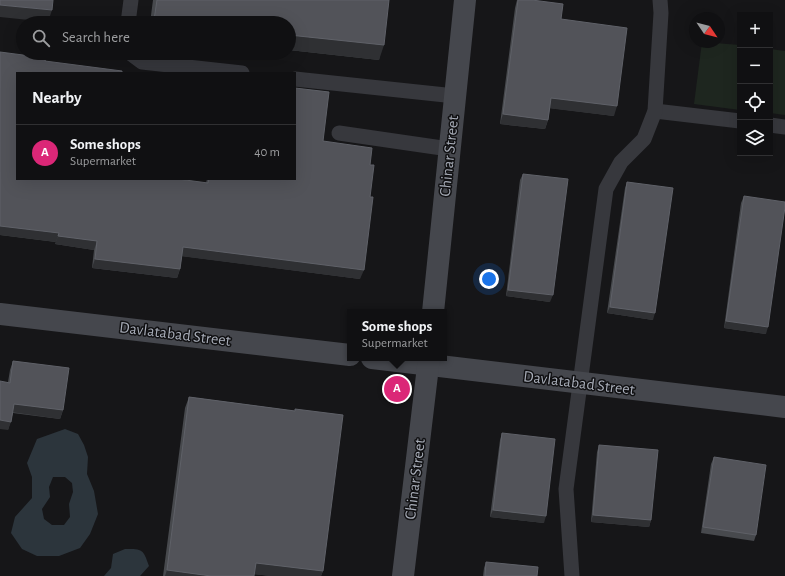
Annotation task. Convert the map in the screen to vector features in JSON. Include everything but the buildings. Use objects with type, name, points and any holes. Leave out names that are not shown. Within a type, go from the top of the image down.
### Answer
[{"type":"street","name":"Chinar Street","points":[[433,309],[465,0]]},
{"type":"street","name":"Davlatabad Street","points":[[0,314],[347,355]]},
{"type":"street","name":"Chinar Street","points":[[403,576],[428,361]]},
{"type":"street","name":"Davlatabad Street","points":[[428,361],[580,383],[785,406]]},
{"type":"lane","points":[[129,16],[131,0]]},
{"type":"lane","points":[[572,576],[566,489],[606,189],[621,162],[644,139],[654,110],[661,13],[660,0]]},
{"type":"lane","points":[[139,60],[142,62],[233,72]]},
{"type":"lane","points":[[296,79],[455,96]]},
{"type":"lane","points":[[654,110],[737,121]]},
{"type":"lane","points":[[773,125],[785,127]]},
{"type":"lane","points":[[339,133],[450,149]]},
{"type":"shaded area","points":[[725,44],[737,45],[737,110],[694,104],[701,48],[725,48]]},
{"type":"shaded area","points":[[773,49],[785,51],[785,115],[773,113]]},
{"type":"shaded area","points":[[65,429],[78,434],[88,457],[87,474],[94,491],[98,514],[90,534],[80,548],[59,556],[37,556],[22,549],[11,533],[15,517],[32,498],[32,477],[27,463],[37,439]],"holes":[[[53,477],[65,477],[72,483],[73,492],[69,504],[70,517],[64,525],[52,525],[44,519],[42,509],[50,497],[49,487]]]},
{"type":"shaded area","points":[[125,549],[136,549],[142,551],[149,566],[140,576],[104,576],[111,568],[113,554]]},
{"type":"place","name":"Some shops","points":[[397,389]]}]
